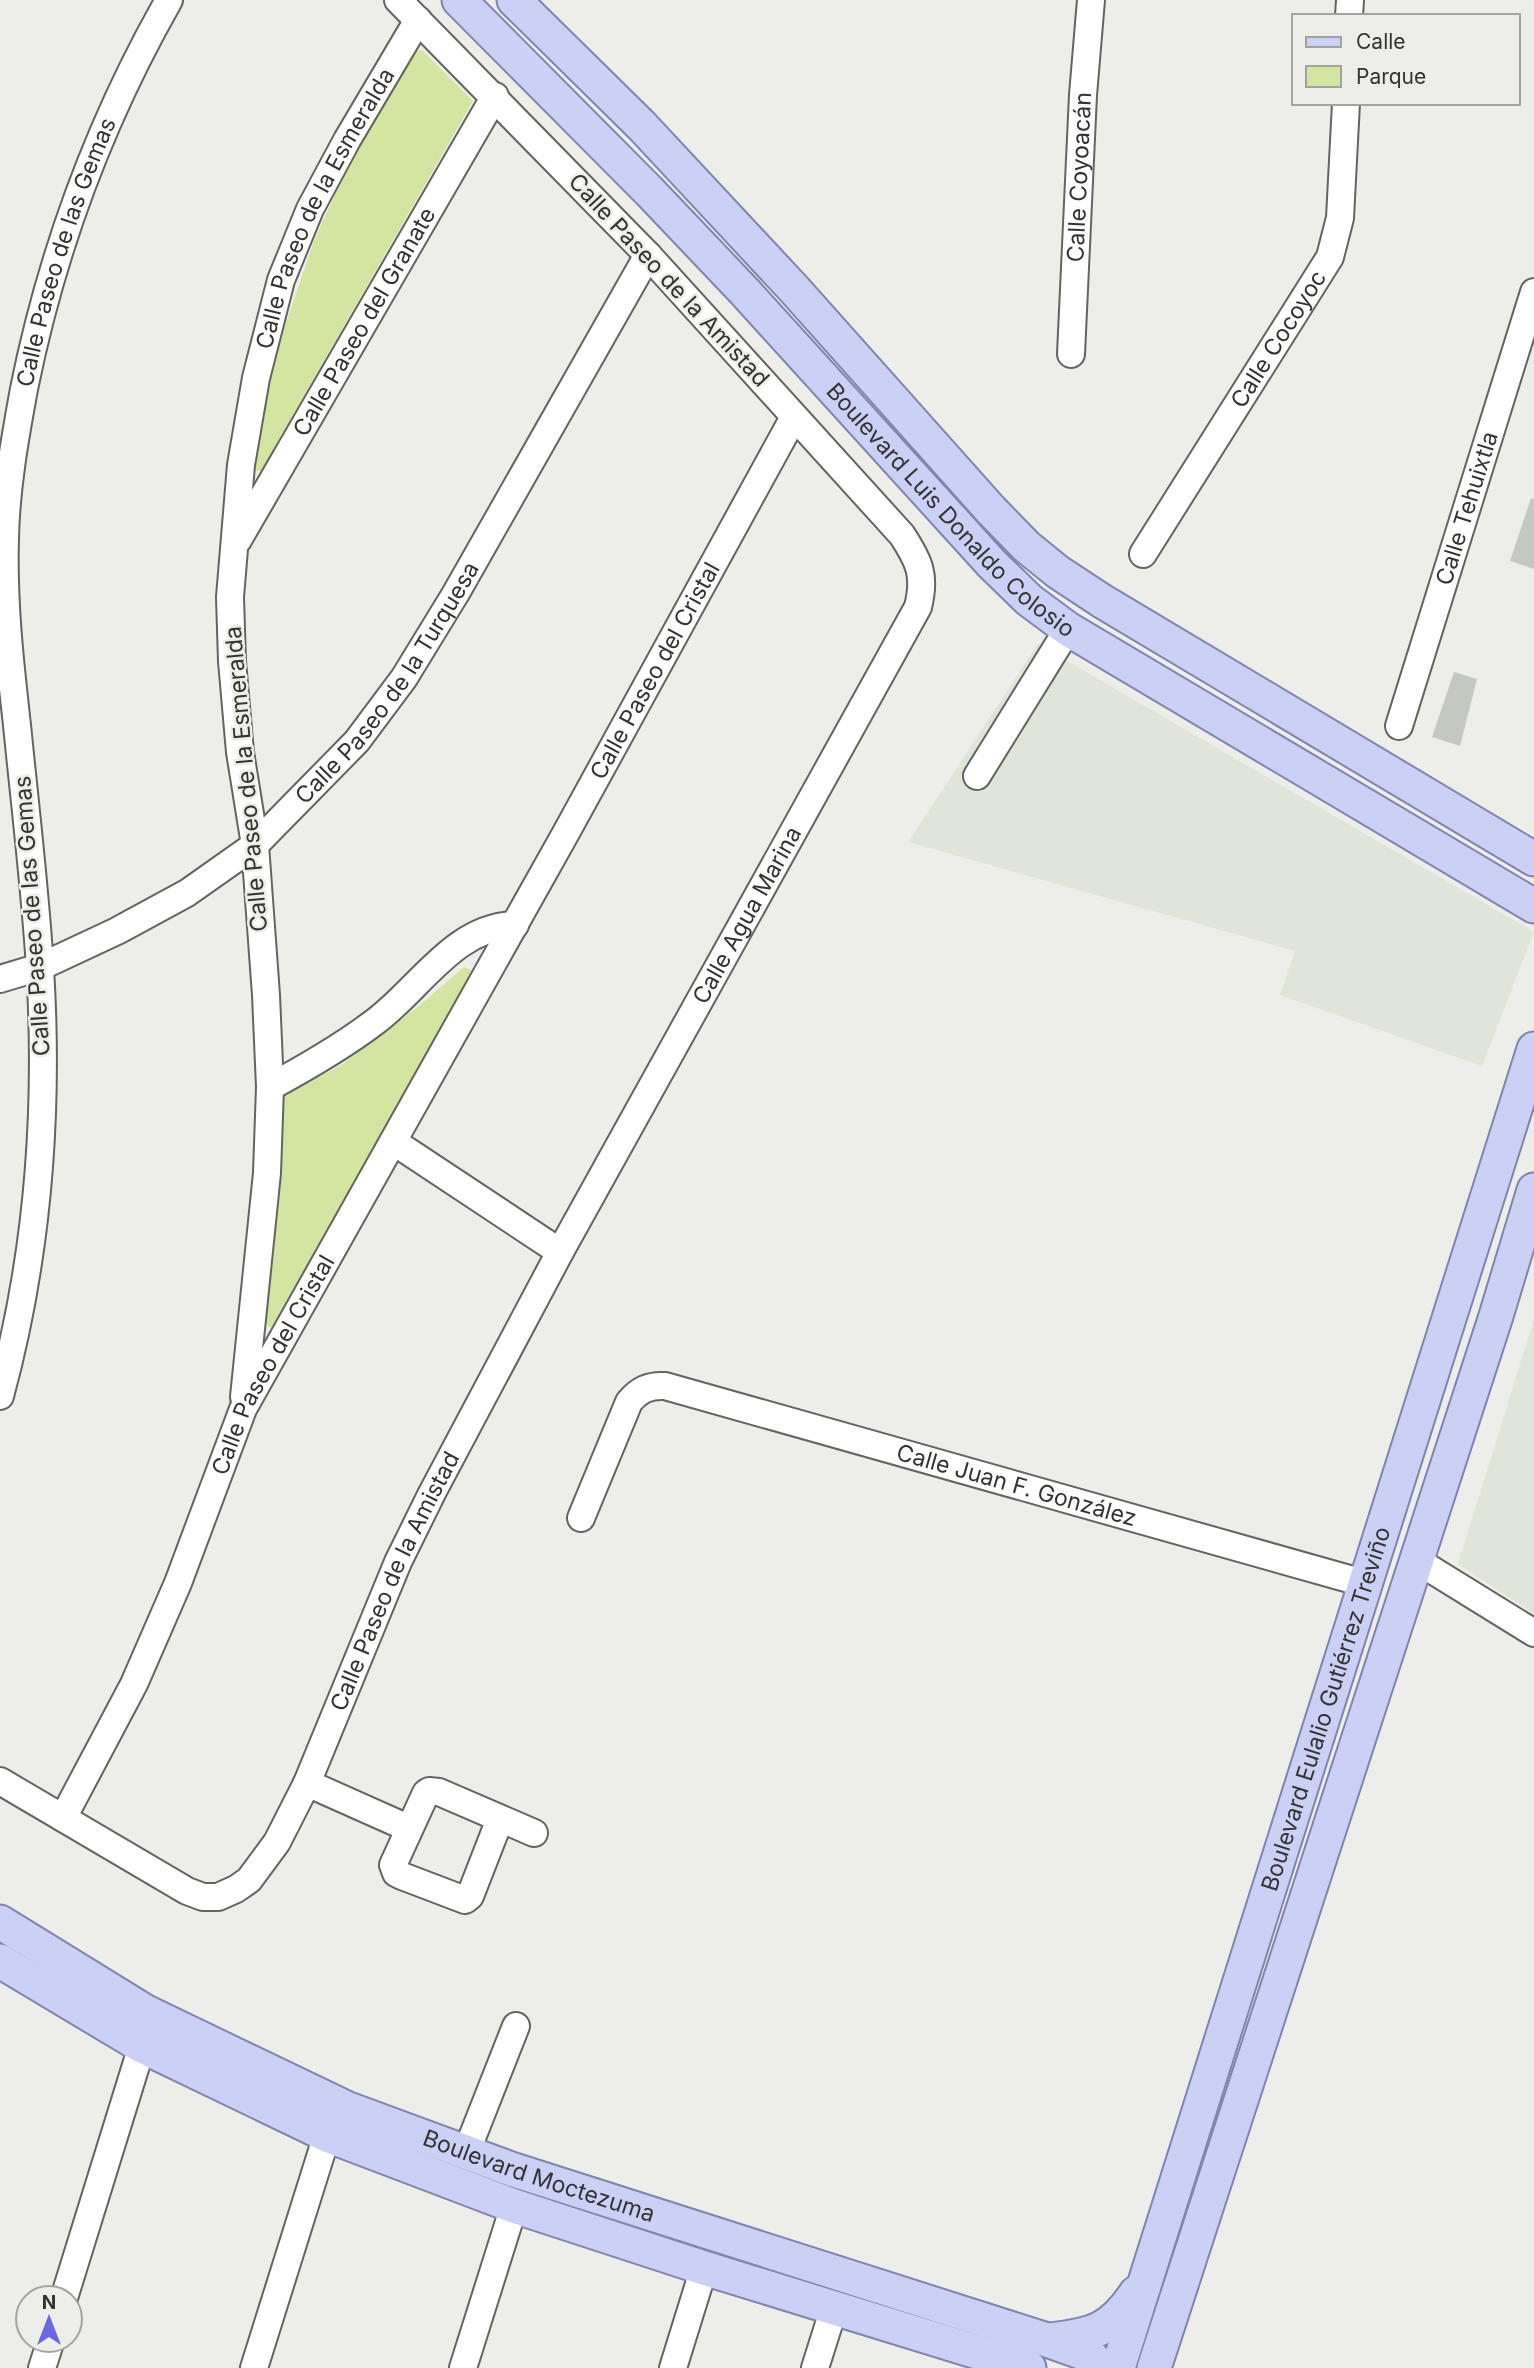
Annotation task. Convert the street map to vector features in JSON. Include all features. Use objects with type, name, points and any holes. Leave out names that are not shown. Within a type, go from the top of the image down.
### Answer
[{"type":"main road","name":"Boulevard Luis Donaldo Colosio","points":[[459,0],[707,252],[1028,600],[1068,629],[1534,906]]},
{"type":"main road","name":"Boulevard Luis Donaldo Colosio","points":[[514,0],[661,147],[794,289],[1026,546],[1058,572],[1102,601],[1531,856]]},
{"type":"main road","name":"Boulevard Eulalio Gutiérrez Treviño","points":[[1118,2368],[1534,1049]]},
{"type":"main road","name":"Boulevard Eulalio Gutiérrez Treviño","points":[[1154,2368],[1493,1324],[1534,1190]]},
{"type":"main road","points":[[1441,1341],[1462,1331],[1493,1324]]},
{"type":"main road","name":"Boulevard Moctezuma","points":[[0,1922],[146,2012],[346,2108],[514,2170],[1047,2340],[1088,2355],[1103,2368]]},
{"type":"main road","name":"Boulevard Moctezuma","points":[[0,1961],[142,2046],[327,2135],[514,2206],[1029,2368]]},
{"type":"main road","points":[[1047,2340],[1097,2332],[1112,2323],[1149,2274]]},
{"type":"main road","points":[[1133,2368],[1179,2292]]},
{"type":"street","name":"Calle Paseo de las Gemas","points":[[0,1396],[14,1344],[32,1242],[44,1092],[40,967],[10,756],[5,536],[13,444],[28,368],[55,259],[91,157],[127,79],[169,0]]},
{"type":"street","name":"Calle Paseo de la Amistad","points":[[398,0],[648,255],[902,535],[915,555],[922,574]]},
{"type":"street","name":"Calle Coyoacán","points":[[1071,355],[1083,95],[1091,0]]},
{"type":"street","name":"Calle Paseo de la Esmeralda","points":[[243,1409],[267,1173],[270,1087],[255,845],[240,752],[232,661],[230,597],[241,465],[256,378],[281,280],[310,209],[347,140],[418,20]]},
{"type":"street","name":"Calle Paseo del Granate","points":[[234,548],[495,96]]},
{"type":"street","name":"Calle Cocoyoc","points":[[1143,554],[1330,257],[1340,218],[1346,105]]},
{"type":"street","name":"Calle Paseo de la Turquesa","points":[[0,979],[40,967],[117,931],[187,892],[255,845],[357,741],[404,678],[463,581],[648,255]]},
{"type":"street","name":"Calle Tehuixtla","points":[[1399,726],[1534,292]]},
{"type":"street","name":"Calle Paseo del Cristal","points":[[63,1818],[134,1684],[178,1583],[243,1409],[515,925],[794,417]]},
{"type":"street","name":"Calle Agua Marina","points":[[560,1252],[918,607],[922,574]]},
{"type":"street","points":[[977,776],[1068,629]]},
{"type":"street","points":[[270,1087],[334,1051],[379,1019],[451,952],[478,932],[498,925],[515,925]]},
{"type":"street","points":[[394,1142],[560,1252]]},
{"type":"street","name":"Calle Paseo de la Amistad","points":[[63,1818],[187,1891],[203,1897],[218,1897],[249,1880],[263,1863],[307,1783],[398,1562],[560,1252]]},
{"type":"street","name":"Calle Juan F. González","points":[[581,1518],[629,1402],[635,1394],[646,1388],[665,1386],[1367,1584]]},
{"type":"street","points":[[1416,1560],[1534,1633]]},
{"type":"street","points":[[0,1781],[63,1818]]},
{"type":"street","points":[[307,1783],[408,1828]]},
{"type":"street","points":[[500,1819],[470,1896],[466,1900],[397,1873],[393,1864],[408,1828],[426,1793],[434,1790],[534,1833]]},
{"type":"street","points":[[466,2153],[516,2026]]},
{"type":"street","points":[[68,2284],[142,2046]]},
{"type":"street","points":[[254,2368],[327,2135]]},
{"type":"street","points":[[463,2368],[514,2206]]},
{"type":"street","points":[[673,2368],[704,2267]]},
{"type":"street","points":[[815,2368],[834,2308]]},
{"type":"shaded area","points":[[1038,644],[1534,932],[1482,1066],[1280,995],[1295,951],[908,842]]},
{"type":"shaded area","points":[[1534,1319],[1534,1614],[1458,1564]]},
{"type":"green space","points":[[422,50],[473,101],[263,471],[248,470],[252,439],[277,349],[314,241],[358,142],[408,54]]},
{"type":"green space","points":[[464,967],[474,972],[273,1329],[262,1322],[273,1231],[283,1097],[343,1064],[420,1005]]},
{"type":"building","points":[[1531,498],[1534,499],[1534,569],[1510,561]]},
{"type":"building","points":[[1454,672],[1477,679],[1460,746],[1432,737]]}]
